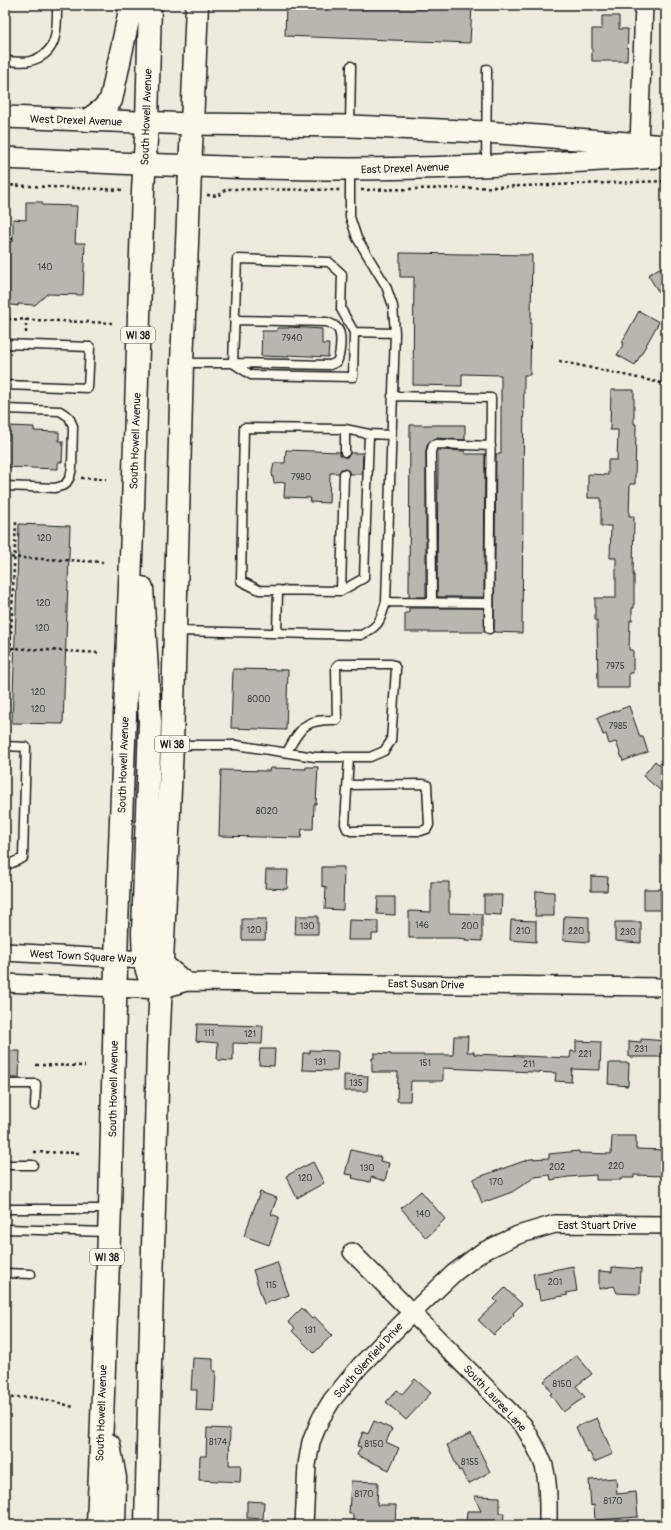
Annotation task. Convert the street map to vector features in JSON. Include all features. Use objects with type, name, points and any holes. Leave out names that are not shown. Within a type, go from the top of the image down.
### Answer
[{"type":"main road","points":[[88,120],[103,109],[111,100],[128,22],[130,5]]},
{"type":"main road","name":"South Howell Avenue","points":[[98,1525],[110,1209],[115,988],[150,5]]},
{"type":"main road","name":"WI 38","points":[[153,960],[172,745],[182,363],[197,5]]},
{"type":"main road","points":[[133,505],[142,592],[150,722],[143,925],[153,960],[149,977],[161,990],[158,1048],[146,1525]]},
{"type":"main road","points":[[102,1403],[115,1478],[114,1525]]},
{"type":"street","points":[[639,144],[644,5]]},
{"type":"street","name":"West Drexel Avenue","points":[[5,117],[147,122]]},
{"type":"street","points":[[147,122],[350,126],[486,132],[666,146]]},
{"type":"street","name":"East Drexel Avenue","points":[[145,164],[350,169],[486,165],[666,156]]},
{"type":"street","points":[[5,158],[145,164]]},
{"type":"street","name":"West Town Square Way","points":[[5,952],[153,960]]},
{"type":"street","points":[[153,960],[187,982]]},
{"type":"street","name":"East Susan Drive","points":[[161,990],[187,982],[666,987]]},
{"type":"street","points":[[5,983],[161,990]]},
{"type":"street","name":"East Stuart Drive","points":[[412,1313],[454,1273],[476,1256],[518,1235],[555,1224],[666,1225]]},
{"type":"street","name":"South Lauree Lane","points":[[352,1252],[523,1425],[536,1445],[544,1467],[548,1496],[548,1525]]},
{"type":"street","name":"South Glenfield Drive","points":[[304,1525],[307,1465],[311,1442],[321,1418],[332,1400],[360,1366],[412,1313]]},
{"type":"lane","points":[[5,61],[29,62],[43,56],[53,46],[57,34],[57,5]]},
{"type":"lane","points":[[350,126],[351,66]]},
{"type":"lane","points":[[486,165],[487,69]]},
{"type":"lane","points":[[176,631],[361,634],[372,630],[380,622],[386,602],[395,333],[393,306],[386,286],[357,238],[350,217],[350,169]]},
{"type":"lane","points":[[237,259],[329,262],[342,274],[340,309],[354,332],[353,377],[251,375],[233,363],[237,259]]},
{"type":"lane","points":[[182,363],[330,366],[337,362],[340,356],[340,332],[334,325],[327,322],[234,320]]},
{"type":"lane","points":[[354,332],[395,333]]},
{"type":"lane","points":[[5,344],[90,347],[88,388],[5,385]]},
{"type":"lane","points":[[392,396],[491,398],[489,629]]},
{"type":"lane","points":[[5,409],[60,411],[69,417],[73,426],[72,468],[70,477],[65,486],[56,488],[5,486]]},
{"type":"lane","points":[[369,434],[364,578],[342,591],[260,590],[241,582],[244,428],[345,429],[369,434],[391,435]]},
{"type":"lane","points":[[345,429],[345,452]]},
{"type":"lane","points":[[432,602],[431,452],[433,445],[491,446]]},
{"type":"lane","points":[[342,591],[344,474]]},
{"type":"lane","points":[[276,633],[278,590]]},
{"type":"lane","points":[[386,602],[489,603]]},
{"type":"lane","points":[[172,745],[236,745],[314,757],[370,757],[384,751],[391,740],[396,669],[394,665],[339,664],[336,667],[337,720],[320,720],[307,724],[298,733],[287,752]]},
{"type":"lane","points":[[5,746],[26,747],[22,858],[5,866]]},
{"type":"lane","points":[[348,785],[427,785],[429,825],[427,829],[421,831],[351,831],[348,829],[345,824],[349,757]]},
{"type":"lane","points":[[5,1084],[36,1084],[36,1106]]},
{"type":"lane","points":[[5,1165],[33,1165]]},
{"type":"lane","points":[[5,1209],[110,1209]]},
{"type":"lane","points":[[5,1229],[108,1232]]},
{"type":"lane","points":[[5,1273],[31,1274]]},
{"type":"path","points":[[5,185],[143,191]]},
{"type":"path","points":[[188,194],[213,195]]},
{"type":"path","points":[[5,239],[13,239]]},
{"type":"path","points":[[6,309],[7,318],[112,323]]},
{"type":"path","points":[[559,361],[666,384]]},
{"type":"path","points":[[76,477],[106,479]]},
{"type":"path","points":[[7,723],[16,522]]},
{"type":"path","points":[[5,557],[103,562]]},
{"type":"path","points":[[5,652],[11,650],[100,653]]},
{"type":"path","points":[[36,1065],[85,1066]]},
{"type":"path","points":[[34,1152],[82,1153]]},
{"type":"path","points":[[5,1399],[13,1397],[44,1398],[73,1407]]},
{"type":"building","points":[[286,5],[472,5],[470,43],[285,36]]},
{"type":"building","points":[[602,16],[619,16],[619,29],[628,29],[627,61],[592,61],[592,29],[602,29]]},
{"type":"building","points":[[26,202],[42,202],[42,205],[77,206],[75,243],[85,243],[83,295],[47,294],[35,305],[18,304],[18,306],[5,304],[7,241],[13,242],[13,219],[26,220]]},
{"type":"building","points":[[400,253],[532,255],[530,375],[524,375],[522,633],[493,632],[496,454],[501,454],[501,375],[462,374],[462,386],[413,385],[414,277],[400,277]]},
{"type":"building","points":[[666,264],[666,304],[648,275]]},
{"type":"building","points":[[639,311],[659,322],[635,365],[617,355],[624,343],[622,342]]},
{"type":"building","points":[[289,327],[322,329],[322,344],[329,344],[328,357],[288,355],[288,357],[261,356],[262,331],[277,331],[277,328]]},
{"type":"building","points":[[611,390],[634,390],[634,424],[636,424],[635,484],[630,484],[629,516],[634,516],[634,608],[632,608],[632,621],[630,620],[629,650],[633,650],[633,673],[629,673],[629,688],[598,688],[597,620],[595,620],[595,598],[616,598],[616,558],[610,558],[611,526],[601,526],[601,498],[588,498],[588,474],[608,475],[608,460],[617,460],[618,430],[610,430]]},
{"type":"building","points":[[410,425],[465,425],[465,440],[437,438],[428,443],[426,450],[426,597],[409,597]]},
{"type":"building","points":[[8,426],[34,427],[34,431],[59,432],[59,441],[63,441],[62,462],[58,462],[58,469],[6,467],[5,440],[8,440]]},
{"type":"building","points":[[286,450],[340,452],[340,455],[345,457],[348,457],[350,453],[363,453],[362,474],[349,474],[349,471],[345,469],[341,469],[339,473],[330,473],[329,503],[310,502],[311,498],[284,497],[285,482],[274,483],[272,473],[274,463],[285,463]]},
{"type":"building","points":[[438,450],[465,451],[465,454],[485,454],[484,597],[437,597]]},
{"type":"building","points":[[19,524],[70,526],[63,724],[12,723]]},
{"type":"building","points":[[409,608],[484,608],[485,632],[405,632],[405,613],[409,613]]},
{"type":"building","points":[[233,669],[288,670],[286,730],[231,728]]},
{"type":"building","points":[[629,706],[640,737],[643,737],[648,752],[623,761],[616,742],[609,744],[606,734],[603,735],[597,718]]},
{"type":"building","points":[[655,761],[666,770],[666,795],[643,776]]},
{"type":"building","points":[[306,767],[318,767],[313,829],[302,829],[301,838],[219,836],[221,770],[269,771],[270,768],[306,769]]},
{"type":"building","points":[[322,867],[344,867],[343,910],[325,909],[326,887],[322,886]]},
{"type":"building","points":[[266,870],[288,870],[287,889],[265,888]]},
{"type":"building","points":[[591,876],[608,877],[607,891],[591,891]]},
{"type":"building","points":[[431,882],[449,882],[449,913],[482,914],[482,941],[456,938],[409,938],[409,911],[431,912]]},
{"type":"building","points":[[644,889],[661,889],[661,910],[644,910]]},
{"type":"building","points":[[536,891],[554,892],[554,916],[535,916]]},
{"type":"building","points":[[484,895],[502,895],[501,915],[484,914]]},
{"type":"building","points":[[378,897],[395,897],[395,915],[377,914]]},
{"type":"building","points":[[296,916],[318,916],[318,934],[295,934]]},
{"type":"building","points":[[564,916],[589,917],[589,942],[563,940]]},
{"type":"building","points":[[242,919],[266,919],[265,940],[242,940]]},
{"type":"building","points":[[349,920],[378,921],[378,934],[372,934],[372,940],[348,940]]},
{"type":"building","points":[[511,920],[536,921],[536,942],[510,940]]},
{"type":"building","points":[[615,922],[641,922],[641,943],[615,941]]},
{"type":"building","points":[[197,1024],[263,1026],[262,1044],[233,1043],[233,1061],[217,1060],[218,1043],[196,1041]]},
{"type":"building","points":[[454,1036],[468,1036],[467,1052],[474,1052],[474,1054],[570,1058],[571,1051],[576,1052],[576,1041],[601,1042],[600,1070],[572,1069],[571,1082],[555,1081],[556,1073],[443,1068],[443,1081],[411,1081],[410,1101],[397,1101],[398,1072],[372,1072],[372,1058],[374,1058],[374,1053],[391,1055],[453,1055]]},
{"type":"building","points":[[641,1039],[666,1041],[666,1057],[629,1057],[629,1041],[641,1042]]},
{"type":"building","points":[[260,1049],[275,1049],[274,1066],[259,1065]]},
{"type":"building","points":[[310,1050],[337,1051],[337,1071],[302,1070],[303,1053],[310,1053]]},
{"type":"building","points":[[5,1051],[20,1051],[19,1078],[5,1078]]},
{"type":"building","points":[[609,1063],[629,1063],[628,1086],[608,1084]]},
{"type":"building","points":[[344,1075],[368,1076],[367,1091],[344,1091]]},
{"type":"building","points":[[612,1136],[636,1136],[636,1149],[666,1150],[666,1176],[634,1175],[634,1178],[621,1178],[621,1180],[596,1180],[596,1175],[551,1180],[550,1175],[535,1177],[512,1192],[482,1203],[473,1179],[530,1159],[549,1158],[549,1154],[579,1151],[579,1153],[611,1154]]},
{"type":"building","points":[[351,1150],[381,1157],[380,1161],[389,1163],[385,1181],[371,1177],[370,1182],[352,1178],[353,1175],[345,1174]]},
{"type":"building","points":[[313,1162],[324,1183],[297,1198],[286,1176]]},
{"type":"building","points":[[421,1191],[445,1219],[426,1238],[401,1208]]},
{"type":"building","points":[[260,1192],[277,1198],[271,1214],[279,1217],[269,1245],[244,1236]]},
{"type":"building","points":[[277,1262],[289,1295],[264,1304],[253,1270]]},
{"type":"building","points":[[573,1266],[577,1291],[566,1293],[568,1295],[540,1300],[538,1289],[536,1291],[533,1274]]},
{"type":"building","points":[[612,1267],[641,1269],[640,1294],[617,1293],[614,1286],[599,1289],[599,1271],[612,1272]]},
{"type":"building","points":[[505,1288],[522,1304],[513,1313],[514,1315],[494,1335],[478,1320],[497,1302],[494,1299]]},
{"type":"building","points":[[302,1308],[312,1319],[315,1317],[332,1335],[314,1353],[292,1331],[295,1328],[288,1322]]},
{"type":"building","points":[[577,1355],[592,1374],[576,1386],[585,1397],[563,1412],[550,1394],[552,1393],[544,1381]]},
{"type":"building","points":[[193,1358],[213,1359],[213,1371],[216,1371],[214,1412],[196,1411],[197,1390],[191,1390]]},
{"type":"building","points":[[415,1379],[431,1393],[406,1420],[386,1402],[397,1390],[402,1394]]},
{"type":"building","points":[[597,1418],[613,1454],[594,1462],[589,1451],[587,1452],[576,1427]]},
{"type":"building","points":[[374,1421],[392,1429],[386,1442],[399,1448],[389,1470],[357,1455],[361,1447],[357,1446],[363,1432],[368,1434]]},
{"type":"building","points":[[207,1428],[230,1429],[229,1465],[241,1465],[240,1482],[199,1480],[200,1456],[206,1456]]},
{"type":"building","points":[[471,1433],[490,1472],[468,1484],[461,1470],[459,1471],[447,1445]]},
{"type":"building","points":[[616,1478],[617,1494],[636,1492],[638,1517],[595,1520],[594,1505],[591,1506],[589,1480]]},
{"type":"building","points":[[351,1481],[378,1482],[377,1505],[396,1505],[395,1525],[353,1525],[353,1514],[349,1514]]},
{"type":"building","points":[[474,1496],[500,1497],[500,1513],[504,1513],[503,1525],[466,1524],[467,1511],[481,1511]]},
{"type":"building","points":[[247,1501],[264,1502],[263,1519],[247,1518]]}]
